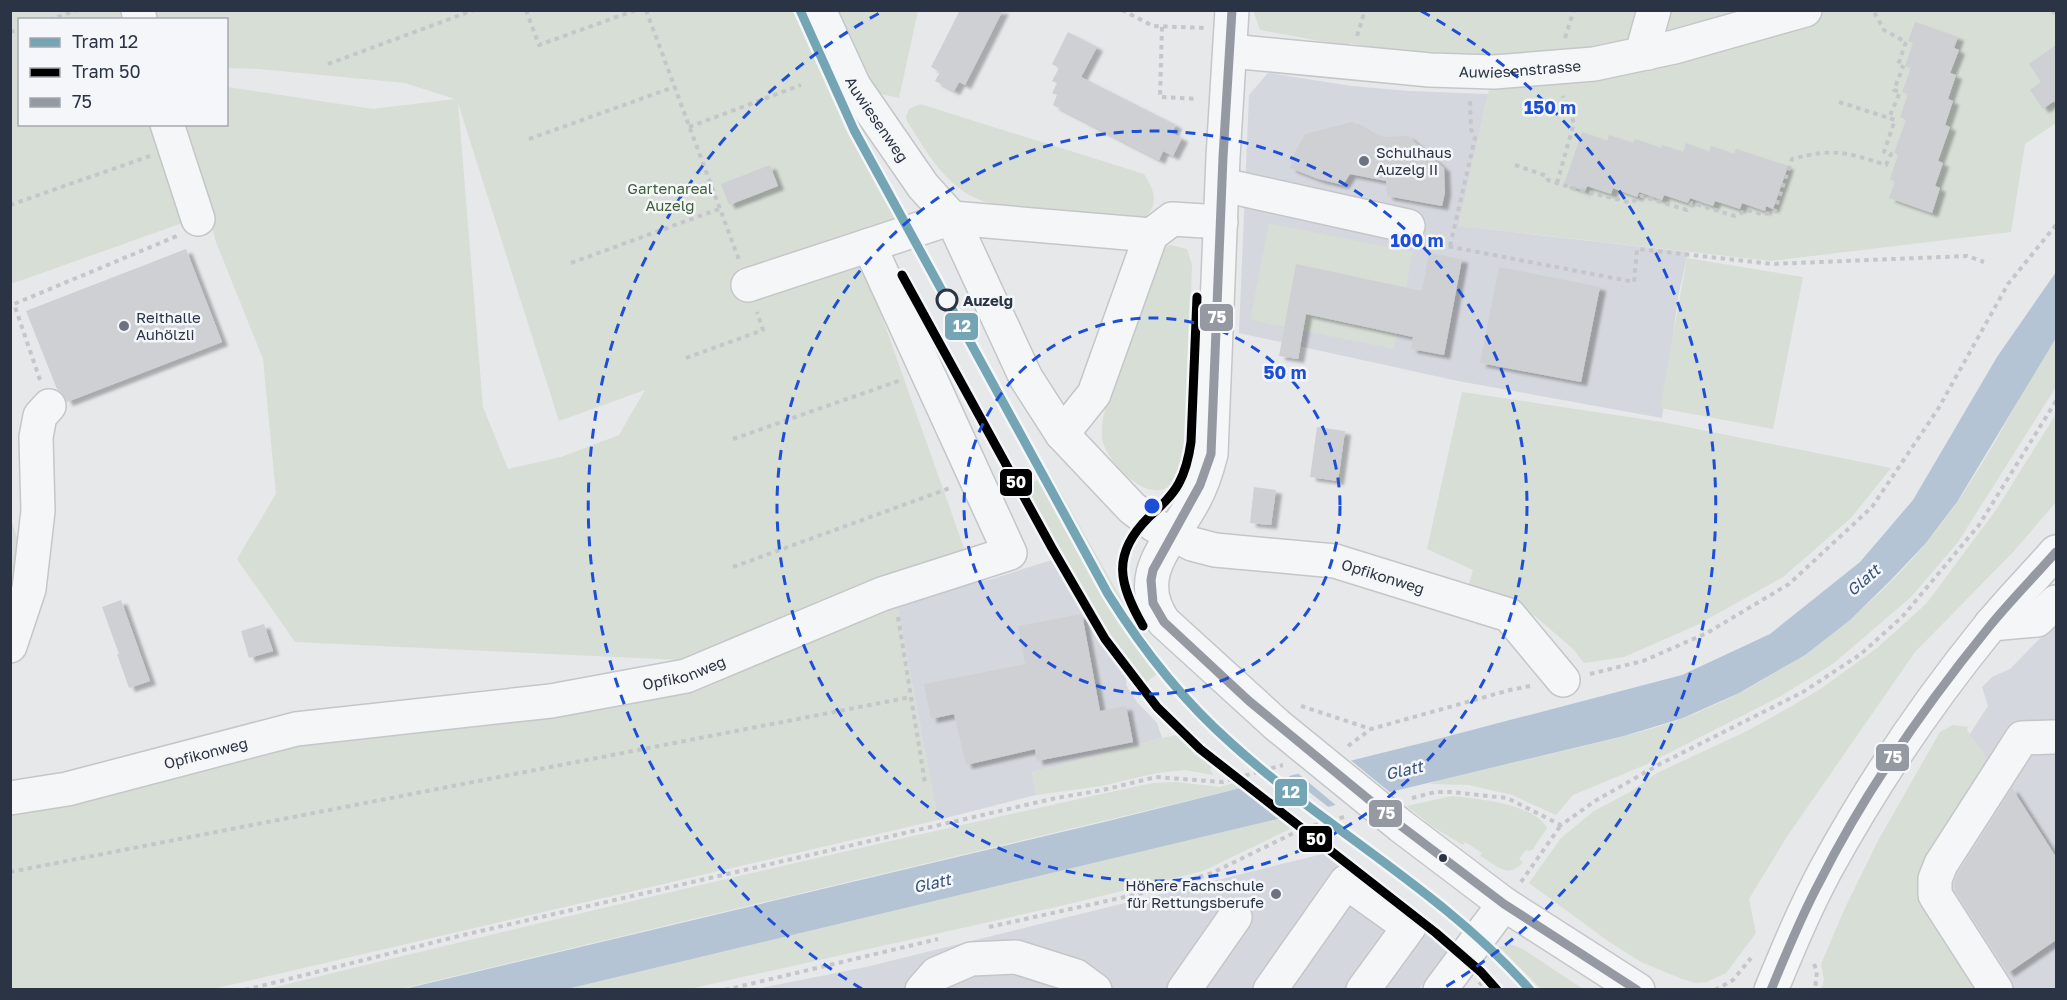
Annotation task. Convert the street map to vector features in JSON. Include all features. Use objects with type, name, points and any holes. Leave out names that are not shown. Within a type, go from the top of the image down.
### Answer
[{"type":"street","name":"Auwiesenweg","points":[[819,10],[854,86],[923,186],[952,218],[1026,378],[1062,434]]},
{"type":"street","points":[[1648,53],[1645,42],[1654,10]]},
{"type":"street","name":"Auwiesenstrasse","points":[[1224,30],[1430,70],[1494,72],[1594,64],[1758,25],[1804,10]]},
{"type":"street","points":[[1224,30],[1221,222],[1211,454],[1208,468],[1194,500],[1157,560],[1151,580],[1153,603],[1158,614],[1173,632],[1287,715],[1504,904],[1638,990]]},
{"type":"street","points":[[170,136],[198,219]]},
{"type":"street","points":[[1222,185],[1408,226]]},
{"type":"street","points":[[748,285],[952,218],[1151,235]]},
{"type":"street","points":[[1062,434],[1094,394],[1151,235],[1172,219],[1221,222]]},
{"type":"street","name":"Opfikonweg","points":[[10,798],[67,789],[296,729],[551,701],[686,676],[893,590],[1010,553],[869,245]]},
{"type":"street","points":[[10,646],[29,589],[38,511],[36,437],[40,416],[49,406]]},
{"type":"street","name":"Opfikonweg","points":[[1062,434],[1132,508],[1172,535],[1192,544],[1215,550],[1335,561],[1509,615],[1563,680]]},
{"type":"street","points":[[1771,990],[1825,870],[1869,794],[1919,718],[1991,624],[2056,552]]},
{"type":"street","points":[[1991,624],[2037,620],[2056,602]]},
{"type":"street","points":[[1996,990],[1935,895],[1935,879],[1941,864],[2022,738],[2055,734]]},
{"type":"street","points":[[1270,990],[1346,882],[1408,927],[1363,990]]},
{"type":"street","points":[[1440,990],[1504,904]]},
{"type":"street","points":[[1184,990],[1235,918]]},
{"type":"street","points":[[922,990],[936,974],[971,959],[1016,957],[1076,976],[1095,990]]},
{"type":"path","points":[[54,18],[76,10]]},
{"type":"path","points":[[328,64],[474,10]]},
{"type":"path","points":[[526,10],[539,45],[636,10]]},
{"type":"path","points":[[646,10],[763,330],[686,358]]},
{"type":"path","points":[[1122,10],[1153,26],[1224,30]]},
{"type":"path","points":[[1355,40],[1365,10]]},
{"type":"path","points":[[1564,42],[1574,10]]},
{"type":"path","points":[[1873,10],[1884,30],[1906,42],[1898,65],[1903,67],[1894,90],[1899,92],[1889,118]]},
{"type":"path","points":[[2052,10],[2056,16]]},
{"type":"path","points":[[1162,27],[1160,98],[1208,99]]},
{"type":"path","points":[[689,127],[801,85]]},
{"type":"path","points":[[529,139],[674,87]]},
{"type":"path","points":[[1557,183],[1574,123],[1562,93]]},
{"type":"path","points":[[1450,246],[1475,138],[1471,129],[1470,98]]},
{"type":"path","points":[[1515,165],[1546,176],[1548,180],[1557,183],[1632,203],[1641,196],[1688,210],[1692,203],[1735,216],[1747,210],[1761,214],[1774,213],[1792,159],[1817,153],[1842,152],[1886,165],[1891,154],[1884,152],[1895,120],[1839,102]]},
{"type":"path","points":[[10,204],[170,136]]},
{"type":"path","points":[[571,263],[719,210]]},
{"type":"path","points":[[49,406],[14,304],[185,233],[198,219]]},
{"type":"path","points":[[1345,748],[1371,729],[1510,690],[1643,662],[1696,638],[1789,584],[1872,507],[1938,409],[2008,284],[2056,225]]},
{"type":"path","points":[[1408,226],[1410,239],[1634,282],[1637,249],[1772,264],[1967,256],[1984,262]]},
{"type":"path","points":[[733,440],[927,371]]},
{"type":"path","points":[[1504,904],[1561,825],[1596,801],[1660,764],[1803,692],[1861,654],[1903,616],[1979,525],[2056,401]]},
{"type":"path","points":[[733,567],[976,478]]},
{"type":"path","points":[[893,590],[925,783]]},
{"type":"path","points":[[10,872],[911,697]]},
{"type":"path","points":[[1287,715],[1371,729]]},
{"type":"path","points":[[246,990],[482,931],[1056,798],[1103,790],[1156,777],[1222,782]]},
{"type":"path","points":[[1402,814],[1435,792],[1450,792],[1507,798],[1561,825]]},
{"type":"path","points":[[1212,873],[1304,828],[1348,816]]},
{"type":"path","points":[[752,983],[759,990]]},
{"type":"path","points":[[1715,990],[1725,986]]},
{"type":"shaded area","points":[[1268,73],[1352,86],[1488,94],[1459,226],[1688,252],[1678,297],[1662,418],[1458,381],[1239,333],[1249,95]]},
{"type":"shaded area","points":[[1061,557],[1127,667],[1126,685],[1137,702],[1157,723],[1162,738],[1032,772],[1036,795],[938,820],[897,603],[903,599],[992,579]]},
{"type":"shaded area","points":[[2056,622],[2056,989],[1828,990],[1921,809],[1988,706],[1982,687],[1992,677],[2010,669]]},
{"type":"shaded area","name":"Höhere Fachschule für Rettungsberufe","points":[[1335,851],[1453,944],[1419,989],[751,990],[866,967]]},
{"type":"green space","points":[[1253,10],[2056,11],[2056,123],[2025,144],[2011,232],[1771,261],[1459,226],[1488,94],[1499,55],[1365,49],[1365,46],[1350,43],[1347,46],[1260,30]]},
{"type":"green space","name":"Gartenareal Auzelg","points":[[10,11],[918,11],[899,98],[868,91],[844,94],[907,214],[882,229],[854,238],[965,551],[892,576],[938,820],[213,989],[11,989],[11,813],[55,809],[292,744],[682,660],[295,642],[237,559],[276,494],[263,359],[216,242],[186,126],[228,126],[228,87],[373,109],[455,99],[405,83],[228,68],[228,18],[18,18],[18,126],[161,126],[191,220],[11,284]],"holes":[[[458,103],[559,421],[645,390],[619,435],[561,457],[508,469],[483,407]]]},
{"type":"green space","points":[[920,104],[1144,174],[1153,191],[1152,207],[1144,218],[1129,221],[994,204],[979,200],[965,193],[943,173],[907,121],[906,116],[909,109]]},
{"type":"green space","points":[[1269,223],[1413,252],[1394,349],[1250,320]]},
{"type":"green space","points":[[1170,245],[1187,249],[1192,265],[1186,436],[1182,464],[1177,477],[1168,487],[1158,490],[1137,484],[1118,467],[1105,447],[1102,429],[1108,401],[1161,249]]},
{"type":"green space","points":[[1687,258],[1803,277],[1773,429],[1660,408]]},
{"type":"green space","points":[[2056,338],[2056,387],[1958,542],[1911,597],[1834,663],[1781,696],[1645,765],[1573,795],[1556,815],[1512,795],[1469,785],[1430,784],[1438,780],[1634,733],[1684,718],[1758,683],[1793,662],[1826,638],[1888,585],[1942,523],[1973,478]]},
{"type":"green space","points":[[1462,392],[1662,422],[1891,468],[1851,518],[1783,577],[1697,625],[1624,657],[1584,663],[1573,649],[1535,616],[1468,587],[1473,570],[1427,549]]},
{"type":"green space","points":[[2056,414],[2056,502],[2014,551],[1915,652],[1786,838],[1749,899],[1756,933],[1726,973],[1707,982],[1696,983],[1641,962],[1608,941],[1529,883],[1561,838],[1594,811],[1630,792],[1657,773],[1745,732],[1792,706],[1822,688],[1877,648],[1926,604],[1996,510]]},
{"type":"green space","points":[[1050,473],[1129,613],[1167,666],[1144,684],[1102,626],[1023,488]]},
{"type":"green space","points":[[11,520],[24,557],[11,605]]},
{"type":"green space","points":[[1953,725],[1968,727],[1967,730],[1987,758],[1929,855],[1982,989],[1821,989],[1824,980],[1821,964],[1879,839],[1940,732]]},
{"type":"green space","points":[[1188,733],[1218,762],[1210,769],[1213,775],[1185,770],[1157,773],[1101,786],[1036,795],[1032,772]]},
{"type":"green space","points":[[1241,781],[1297,824],[1203,871],[1069,904],[689,989],[567,989],[1268,821],[1228,791],[400,989],[263,990],[930,832],[1153,783],[1177,782],[1220,787]]},
{"type":"green space","points":[[1452,796],[1490,801],[1518,808],[1530,813],[1547,828],[1533,849],[1526,850],[1519,859],[1523,862],[1512,870],[1502,869],[1480,856],[1482,853],[1465,842],[1463,845],[1433,827],[1407,806]]},
{"type":"green space","points":[[1510,944],[1523,949],[1583,989],[1541,989],[1499,947]]},
{"type":"water","name":"Glatt","points":[[2056,272],[2056,338],[1957,502],[1926,543],[1850,620],[1805,655],[1739,693],[1683,718],[1624,736],[567,989],[400,990],[1104,822],[1430,741],[1682,675],[1770,634],[1860,562],[1913,500],[1997,357]]},
{"type":"pier","points":[[1348,758],[1392,794],[1338,807],[1295,771]]},
{"type":"pier","points":[[1286,774],[1331,809],[1292,818],[1247,783]]},
{"type":"building","points":[[960,10],[1003,10],[965,85],[959,82],[954,91],[935,81],[940,72],[931,67]]},
{"type":"building","points":[[1915,22],[1958,37],[1954,48],[1959,50],[1950,73],[1956,75],[1948,99],[1953,101],[1945,125],[1950,127],[1938,161],[1943,163],[1935,186],[1940,188],[1932,213],[1889,198],[1895,182],[1890,179],[1898,155],[1894,153],[1906,120],[1900,117],[1908,94],[1902,92],[1911,68],[1905,66],[1913,43],[1908,41]]},
{"type":"building","points":[[1068,32],[1097,47],[1081,77],[1176,125],[1172,133],[1182,138],[1173,156],[1163,151],[1159,160],[1053,105],[1057,95],[1052,93],[1057,83],[1052,81],[1059,68],[1052,64]]},
{"type":"building","points":[[2056,45],[2056,105],[2054,101],[2043,109],[2030,90],[2041,82],[2029,64]]},
{"type":"building","name":"Schulhaus Auzelg II","points":[[1352,122],[1373,134],[1384,137],[1408,136],[1444,168],[1445,192],[1442,206],[1387,196],[1386,181],[1350,174],[1343,185],[1318,179],[1290,168],[1294,154],[1305,134]]},
{"type":"building","points":[[1582,132],[1607,141],[1609,135],[1633,143],[1635,139],[1661,148],[1662,145],[1683,152],[1686,143],[1709,152],[1711,146],[1734,154],[1736,149],[1788,166],[1773,209],[1766,206],[1765,211],[1742,203],[1740,209],[1715,201],[1713,206],[1690,198],[1688,203],[1664,195],[1662,200],[1639,192],[1637,197],[1613,188],[1611,194],[1587,186],[1585,191],[1564,184]]},
{"type":"building","points":[[770,165],[778,186],[729,205],[721,184]]},
{"type":"building","name":"Reithalle Auhölzli","points":[[186,249],[222,342],[67,402],[57,389],[26,311]]},
{"type":"building","points":[[1429,253],[1462,259],[1444,355],[1411,349],[1413,337],[1306,314],[1298,359],[1279,356],[1296,264],[1422,291]]},
{"type":"building","points":[[1499,267],[1600,287],[1581,382],[1480,363]]},
{"type":"building","points":[[1317,427],[1345,431],[1338,481],[1310,477]]},
{"type":"building","points":[[1254,487],[1276,490],[1271,525],[1250,523]]},
{"type":"building","points":[[121,600],[150,681],[129,688],[102,607]]},
{"type":"building","points":[[1082,614],[1100,711],[1126,706],[1133,742],[1037,761],[1035,749],[966,765],[954,714],[931,719],[924,684],[1025,664],[1018,626]]},
{"type":"building","points":[[264,624],[273,651],[249,658],[241,631]]},
{"type":"building","points":[[2012,788],[2056,857],[2056,940],[2008,973],[1955,891],[1954,883]]},
{"type":"tram line","name":"12","points":[[800,10],[854,130],[1108,594],[1149,654],[1196,710],[1232,744],[1307,805],[1461,922],[1530,990]]},
{"type":"tram line","name":"50","points":[[902,275],[1052,548],[1105,639],[1157,707],[1200,749],[1436,933],[1481,972],[1497,990]]},
{"type":"tram line","name":"50","points":[[1143,626],[1128,597],[1124,583],[1124,557],[1136,532],[1176,488],[1187,463],[1191,442],[1197,297]]},
{"type":"transit line","name":"75","points":[[1232,10],[1223,157],[1211,454],[1200,485],[1153,570],[1151,580],[1153,603],[1164,622],[1249,701],[1401,826],[1504,904],[1637,990]]},
{"type":"transit line","name":"75","points":[[1771,990],[1811,898],[1875,784],[1918,720],[1965,657],[2005,608],[2056,552]]},
{"type":"place","name":"Schulhaus Auzelg II","points":[[1364,161]]},
{"type":"place","name":"Auzelg","points":[[947,300]]},
{"type":"place","name":"Reithalle Auhölzli","points":[[124,326]]},
{"type":"place","name":"Höhere Fachschule für Rettungsberufe","points":[[1276,894]]}]
